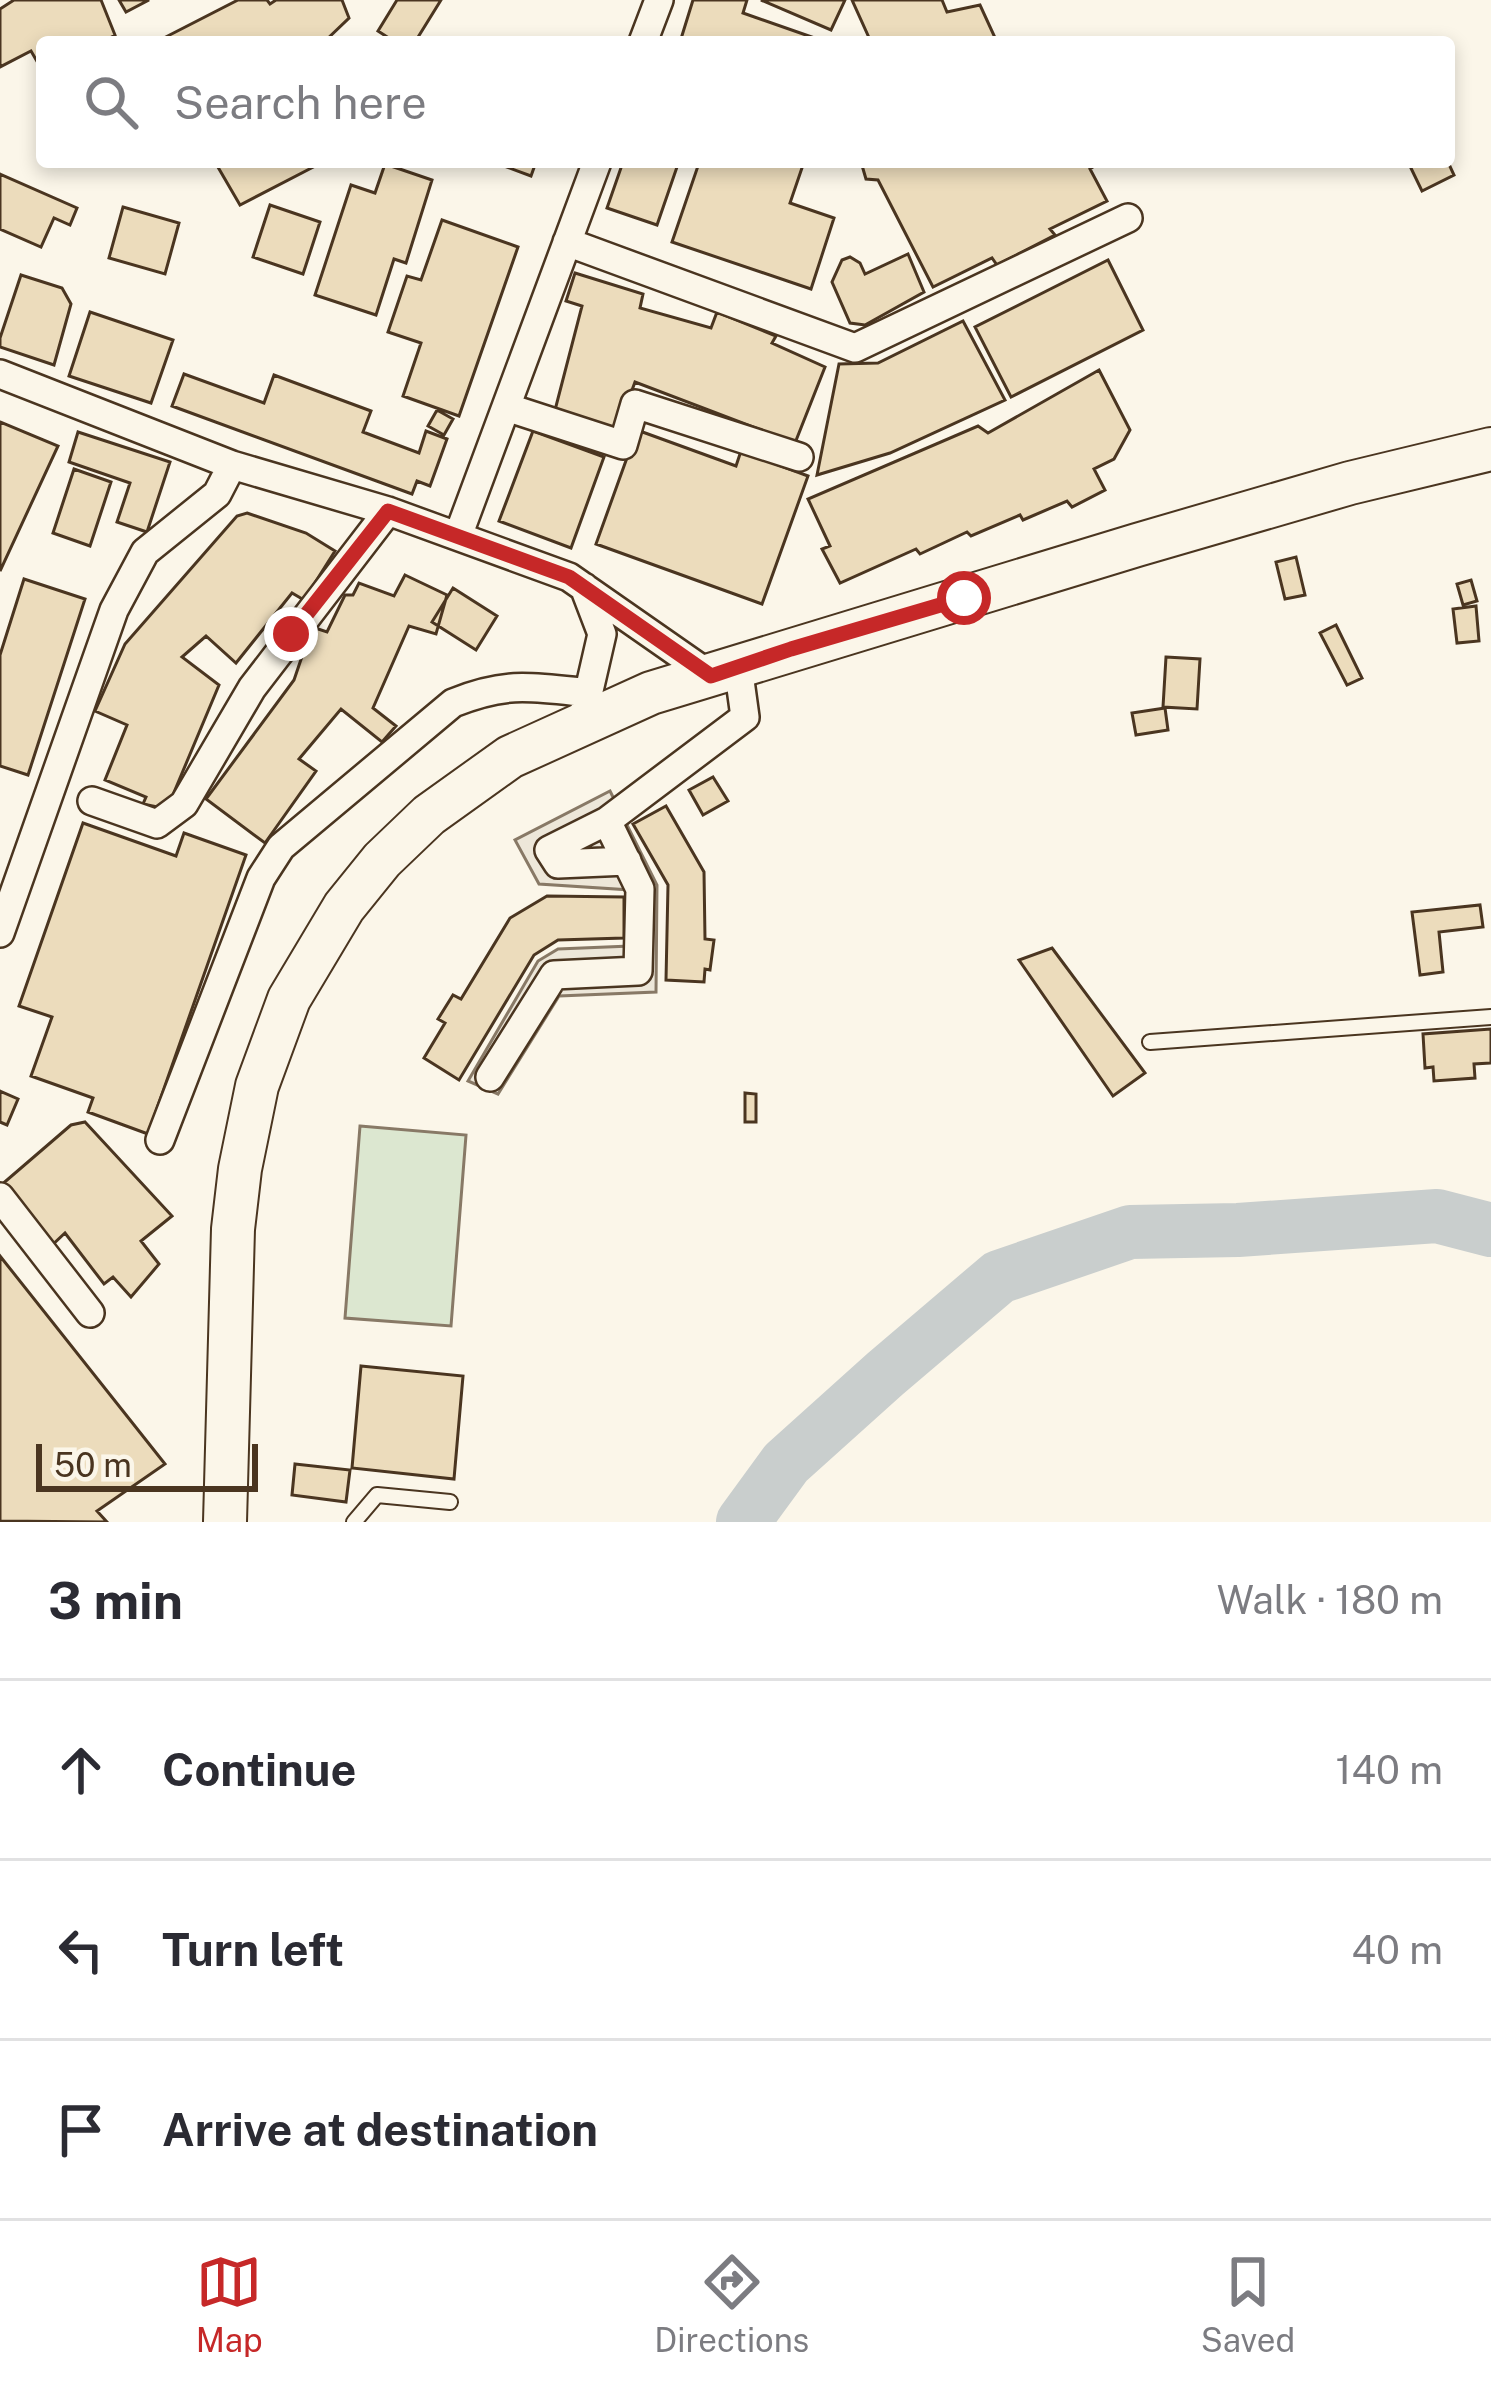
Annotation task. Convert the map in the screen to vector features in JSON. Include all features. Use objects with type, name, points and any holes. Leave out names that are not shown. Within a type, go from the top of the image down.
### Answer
[{"type":"main road","points":[[225,1522],[229,1290],[240,1169],[257,1086],[289,999],[344,907],[382,860],[429,815],[585,708],[651,694],[1328,489],[1491,449]]},
{"type":"street","points":[[645,36],[659,0]]},
{"type":"street","points":[[458,536],[596,168]]},
{"type":"street","points":[[567,242],[855,348],[1128,218]]},
{"type":"street","points":[[1,377],[232,465],[388,511],[569,577],[724,671],[745,717],[608,821],[549,850],[558,864],[627,861]]},
{"type":"street","points":[[506,407],[622,445],[635,404],[799,457]]},
{"type":"street","points":[[0,932],[113,610],[145,552],[218,494],[232,465]]},
{"type":"street","points":[[92,801],[157,824],[184,804],[252,688],[388,511]]},
{"type":"street","points":[[160,1140],[261,878],[280,847],[453,703],[486,689],[522,686],[585,708],[602,634],[584,587]]},
{"type":"street","points":[[490,1076],[554,975],[638,971],[640,889],[608,821]]},
{"type":"street","points":[[0,1197],[90,1313]]},
{"type":"lane","points":[[1150,1042],[1491,1017]]},
{"type":"lane","points":[[354,1522],[377,1495],[450,1502]]},
{"type":"green space","points":[[360,1126],[466,1135],[451,1326],[345,1318]]},
{"type":"shaded area","points":[[610,791],[657,885],[656,992],[559,996],[498,1094],[468,1081],[538,961],[558,949],[630,946],[630,890],[539,884],[515,840]]},
{"type":"building","points":[[14,0],[101,0],[115,35],[36,36],[36,60],[31,51],[0,67],[0,9]]},
{"type":"building","points":[[119,0],[149,0],[126,12]]},
{"type":"building","points":[[238,0],[270,4],[276,0],[342,0],[349,18],[330,36],[168,36]]},
{"type":"building","points":[[397,0],[441,0],[419,36],[386,36],[378,31]]},
{"type":"building","points":[[693,0],[747,0],[743,13],[809,36],[682,36]]},
{"type":"building","points":[[761,0],[845,0],[831,30]]},
{"type":"building","points":[[852,0],[942,0],[947,12],[980,5],[994,36],[868,36]]},
{"type":"building","points":[[218,168],[311,168],[240,205]]},
{"type":"building","points":[[384,168],[432,180],[406,263],[394,259],[376,315],[315,295],[351,185],[375,193]]},
{"type":"building","points":[[509,168],[534,168],[531,176]]},
{"type":"building","points":[[621,168],[677,168],[657,225],[607,208]]},
{"type":"building","points":[[697,168],[802,168],[790,203],[834,218],[811,289],[672,242]]},
{"type":"building","points":[[863,168],[1091,168],[1107,201],[1050,229],[1055,235],[997,265],[992,258],[933,287],[878,180],[866,179]]},
{"type":"building","points":[[1411,168],[1451,168],[1454,175],[1422,191]]},
{"type":"building","points":[[0,174],[77,208],[70,225],[54,218],[41,247],[0,229]]},
{"type":"building","points":[[270,205],[320,222],[303,274],[253,257]]},
{"type":"building","points":[[123,207],[179,223],[165,274],[109,258]]},
{"type":"building","points":[[442,220],[518,247],[459,416],[403,396],[421,343],[388,332],[407,276],[421,280]]},
{"type":"building","points":[[908,254],[924,292],[865,325],[850,323],[832,282],[842,260],[850,257],[860,263],[865,274]]},
{"type":"building","points":[[1108,260],[1143,330],[1011,397],[975,327]]},
{"type":"building","points":[[575,273],[643,294],[640,308],[711,328],[717,312],[776,336],[772,343],[825,367],[795,443],[635,382],[616,434],[555,410],[582,306],[566,301]]},
{"type":"building","points":[[21,275],[62,288],[71,304],[54,365],[0,347]]},
{"type":"building","points":[[90,312],[173,340],[151,403],[69,376]]},
{"type":"building","points":[[963,321],[1005,400],[890,453],[817,475],[839,364],[878,363]]},
{"type":"building","points":[[1099,370],[1130,430],[1114,459],[1094,469],[1105,490],[1072,507],[1067,501],[1023,520],[1020,515],[971,536],[967,532],[920,554],[916,549],[840,583],[822,549],[830,546],[808,499],[978,426],[988,433]]},
{"type":"building","points":[[184,374],[264,403],[274,375],[371,411],[363,432],[419,453],[426,431],[447,439],[430,486],[417,481],[412,494],[172,406]]},
{"type":"building","points":[[437,410],[453,419],[444,435],[428,426]]},
{"type":"building","points":[[0,422],[58,446],[0,571]]},
{"type":"building","points":[[637,430],[736,466],[741,451],[808,476],[762,604],[596,544]]},
{"type":"building","points":[[533,431],[604,457],[571,548],[499,521]]},
{"type":"building","points":[[78,432],[170,462],[147,532],[117,522],[130,483],[69,462]]},
{"type":"building","points":[[74,469],[111,482],[90,546],[53,533]]},
{"type":"building","points":[[247,513],[306,533],[335,551],[304,600],[292,593],[236,663],[206,636],[182,657],[219,685],[167,809],[143,804],[146,797],[105,780],[127,725],[95,711],[125,644],[237,516]]},
{"type":"building","points":[[1296,557],[1305,595],[1285,599],[1276,562]]},
{"type":"building","points":[[405,575],[447,595],[436,634],[409,626],[373,708],[396,726],[382,742],[341,709],[299,759],[316,771],[265,843],[206,799],[294,680],[312,627],[327,632],[345,595],[353,595],[359,583],[394,596]]},
{"type":"building","points":[[24,579],[85,599],[28,775],[0,766],[0,655]]},
{"type":"building","points":[[1471,580],[1477,601],[1463,605],[1457,584]]},
{"type":"building","points":[[453,588],[497,616],[476,650],[432,622]]},
{"type":"building","points":[[1476,606],[1479,641],[1457,643],[1453,609]]},
{"type":"building","points":[[1336,625],[1362,678],[1347,685],[1320,633]]},
{"type":"building","points":[[1166,657],[1200,659],[1197,709],[1163,707]]},
{"type":"building","points":[[1165,708],[1168,730],[1136,735],[1132,713]]},
{"type":"building","points":[[713,777],[728,801],[703,815],[689,790]]},
{"type":"building","points":[[666,806],[704,872],[705,939],[714,940],[704,982],[666,980],[668,885],[633,824]]},
{"type":"building","points":[[83,823],[176,856],[184,833],[246,855],[148,1134],[88,1112],[93,1098],[31,1076],[52,1017],[19,1006]]},
{"type":"building","points":[[547,896],[624,897],[624,938],[558,940],[534,955],[459,1080],[424,1058],[445,1023],[438,1019],[453,995],[461,999],[510,918]]},
{"type":"building","points":[[1480,905],[1483,927],[1439,932],[1443,972],[1420,975],[1412,912]]},
{"type":"building","points":[[1052,948],[1145,1073],[1113,1096],[1019,960]]},
{"type":"building","points":[[1491,1029],[1491,1063],[1474,1064],[1475,1078],[1434,1081],[1433,1067],[1425,1068],[1423,1034]]},
{"type":"building","points":[[0,1091],[18,1099],[7,1125],[0,1122]]},
{"type":"building","points":[[745,1093],[756,1094],[756,1122],[745,1122]]},
{"type":"building","points":[[85,1122],[172,1216],[141,1241],[159,1264],[131,1297],[113,1277],[104,1284],[65,1233],[50,1247],[0,1186],[71,1125]]},
{"type":"building","points":[[0,1256],[165,1464],[97,1511],[107,1522],[0,1521]]},
{"type":"building","points":[[361,1366],[463,1376],[454,1479],[352,1468]]},
{"type":"building","points":[[295,1464],[350,1470],[346,1502],[292,1495]]},
{"type":"waterway","points":[[743,1522],[786,1463],[999,1277],[1130,1232],[1238,1230],[1437,1216],[1491,1230]]},
{"type":"route","points":[[291,634],[388,511],[569,577],[711,676],[964,598]]}]
